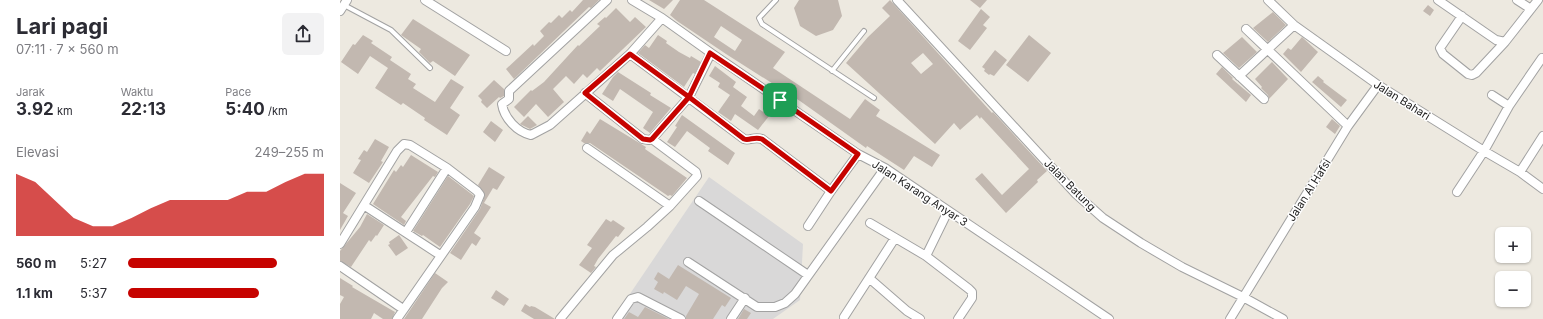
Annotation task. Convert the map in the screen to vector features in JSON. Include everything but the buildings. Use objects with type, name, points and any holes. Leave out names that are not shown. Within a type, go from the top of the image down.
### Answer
[{"type":"street","points":[[426,0],[506,51]]},
{"type":"street","points":[[607,0],[509,91],[509,99],[502,104],[503,111],[523,134],[531,136],[550,125],[630,54],[662,18]]},
{"type":"street","name":"Jalan Karang Anyar 3","points":[[632,0],[662,18],[710,53],[858,154],[885,168],[1109,319]]},
{"type":"street","name":"Jalan Batung","points":[[897,0],[1076,194],[1103,218],[1182,267],[1243,297],[1283,319]]},
{"type":"street","name":"Jalan Bahari","points":[[1268,0],[1294,25],[1378,85],[1520,172],[1543,189]]},
{"type":"street","points":[[1438,0],[1496,40],[1505,42]]},
{"type":"street","points":[[1517,0],[1531,9]]},
{"type":"street","points":[[1462,16],[1440,48],[1443,54],[1468,74],[1472,75],[1476,73],[1505,42],[1538,0]]},
{"type":"street","points":[[1239,76],[1294,25]]},
{"type":"street","points":[[1246,29],[1348,126]]},
{"type":"street","points":[[652,139],[689,97],[710,53]]},
{"type":"street","points":[[630,54],[744,139],[747,140],[755,137],[762,139],[831,191]]},
{"type":"street","points":[[1217,55],[1264,99]]},
{"type":"street","points":[[1457,192],[1484,151],[1509,106],[1542,58]]},
{"type":"street","name":"Jalan Al Hafsi","points":[[1230,319],[1348,126],[1378,85]]},
{"type":"street","points":[[560,319],[614,255],[670,206],[697,176],[696,172],[652,139],[643,139],[585,93]]},
{"type":"street","points":[[1492,95],[1509,106]]},
{"type":"street","points":[[1520,172],[1543,136]]},
{"type":"street","points":[[340,244],[398,151],[404,144],[414,148],[447,168],[478,190],[480,195],[475,207],[403,308],[397,319]]},
{"type":"street","points":[[587,148],[670,206]]},
{"type":"street","points":[[808,226],[858,154]]},
{"type":"street","points":[[406,232],[447,168]]},
{"type":"street","points":[[688,262],[745,298],[756,307],[775,307],[784,303],[795,294],[885,168]]},
{"type":"street","points":[[699,200],[808,275]]},
{"type":"street","points":[[365,206],[440,256]]},
{"type":"street","points":[[926,256],[948,211]]},
{"type":"street","points":[[870,223],[926,256],[972,292],[972,298],[960,318]]},
{"type":"street","points":[[844,317],[895,238]]},
{"type":"street","points":[[340,266],[403,308]]},
{"type":"street","points":[[869,278],[907,311],[920,319]]},
{"type":"street","points":[[617,319],[632,299],[638,297],[681,319]]},
{"type":"street","points":[[731,319],[745,298]]},
{"type":"lane","points":[[776,0],[759,18],[762,24],[874,98]]},
{"type":"lane","points":[[344,5],[391,30],[430,68]]},
{"type":"lane","points":[[832,70],[864,31]]},
{"type":"shaded area","points":[[709,177],[803,244],[800,300],[773,319],[613,319]]},
{"type":"route","points":[[780,100],[710,53],[689,97],[630,54],[585,93],[643,139],[650,140],[689,97],[744,139],[747,140],[755,137],[762,139],[831,191],[858,154],[780,100]]}]
